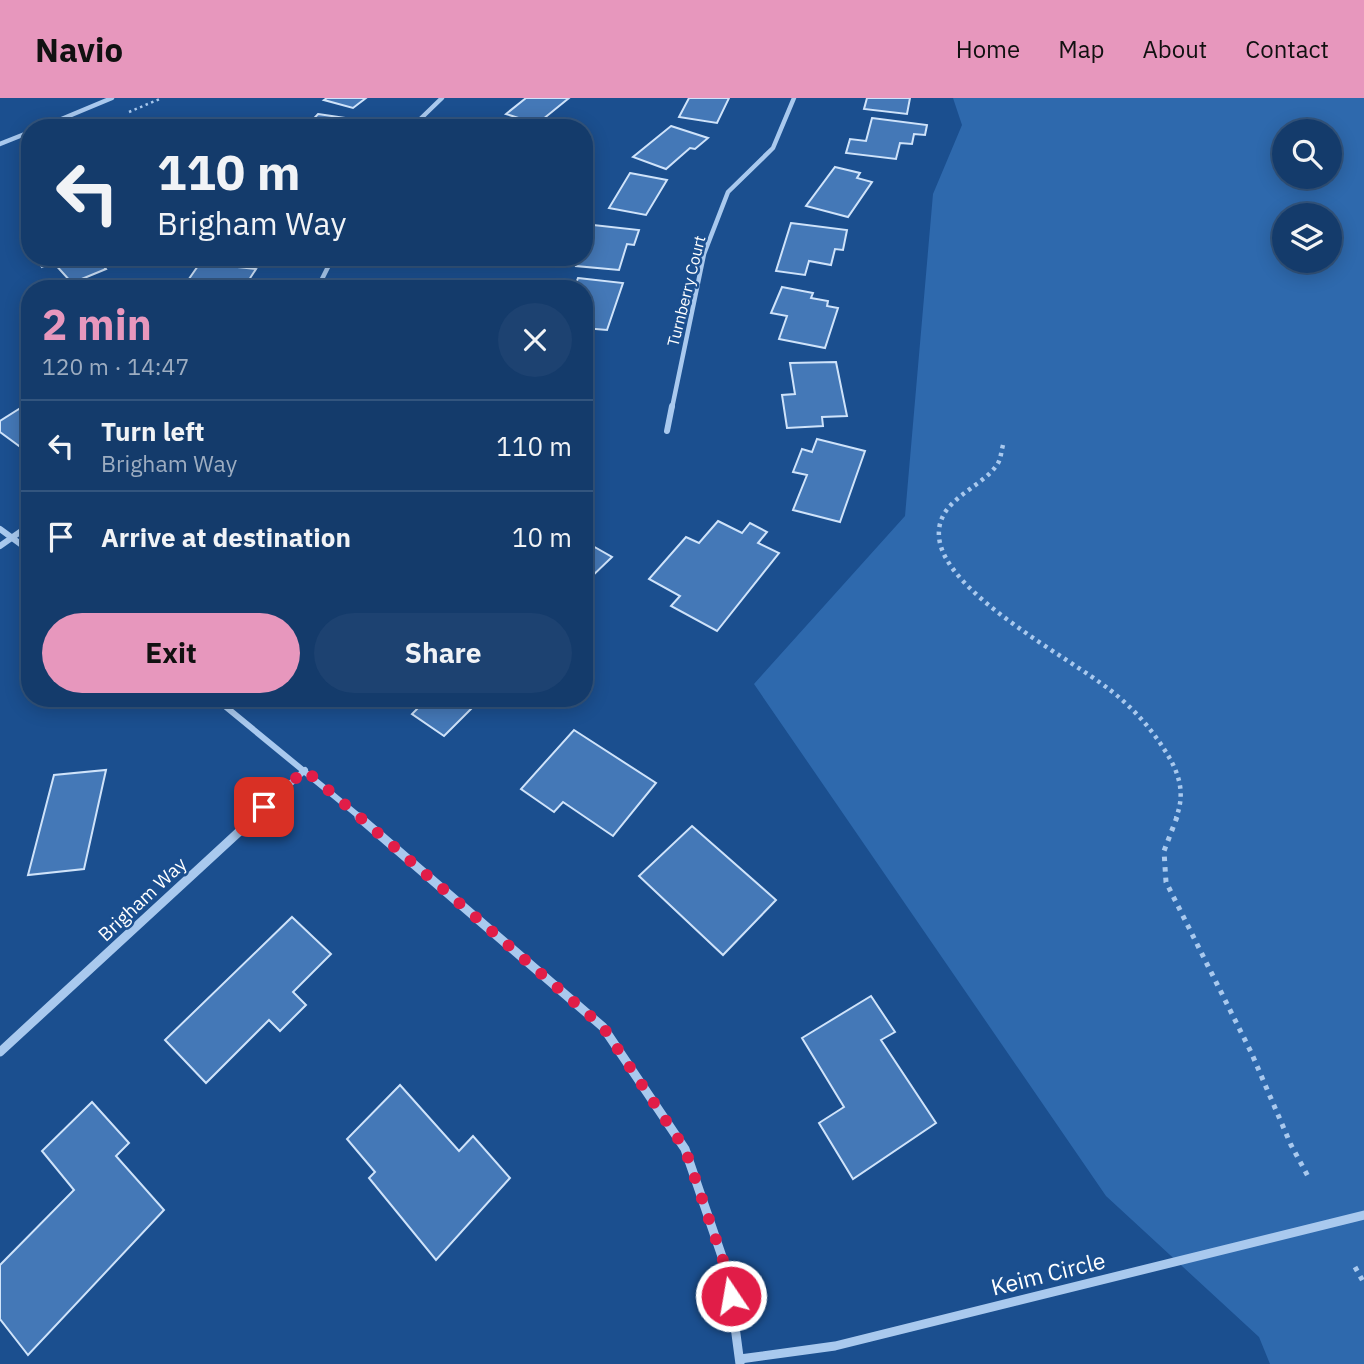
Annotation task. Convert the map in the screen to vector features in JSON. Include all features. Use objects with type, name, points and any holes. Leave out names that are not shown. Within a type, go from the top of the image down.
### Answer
[{"type":"street","points":[[62,119],[112,98]]},
{"type":"street","points":[[420,119],[442,98]]},
{"type":"street","name":"Turnberry Court","points":[[667,431],[704,254],[728,192],[773,148],[794,98]]},
{"type":"street","points":[[0,144],[21,136]]},
{"type":"street","points":[[0,528],[21,544]]},
{"type":"street","points":[[0,546],[21,531]]},
{"type":"street","points":[[226,707],[305,770],[603,1027],[685,1149],[728,1275],[740,1362]]},
{"type":"street","name":"Brigham Way","points":[[0,1052],[305,770]]},
{"type":"street","name":"Keim Circle","points":[[740,1362],[835,1346],[1364,1215]]},
{"type":"path","points":[[1003,445],[999,463],[993,470],[960,494],[942,516],[938,537],[941,548],[952,569],[998,613],[1111,690],[1144,721],[1159,741],[1181,781],[1181,804],[1163,852],[1166,882],[1251,1052],[1291,1145],[1310,1180]]},
{"type":"path","points":[[1356,1267],[1364,1283]]},
{"type":"shaded area","points":[[953,98],[1364,98],[1364,1364],[1270,1364],[1259,1337],[1106,1196],[754,684],[905,516],[933,194],[962,125]]},
{"type":"building","points":[[366,98],[353,108],[324,100]]},
{"type":"building","points":[[526,98],[569,98],[543,119],[522,119],[506,114]]},
{"type":"building","points":[[689,98],[729,98],[717,123],[679,117]]},
{"type":"building","points":[[867,98],[910,98],[907,114],[864,109]]},
{"type":"building","points":[[318,114],[352,119],[313,119]]},
{"type":"building","points":[[872,118],[927,125],[925,135],[914,134],[912,144],[900,143],[896,159],[846,153],[850,139],[866,141]]},
{"type":"building","points":[[671,126],[708,138],[695,149],[690,148],[666,169],[633,157]]},
{"type":"building","points":[[835,167],[860,173],[857,178],[872,182],[848,217],[806,206]]},
{"type":"building","points":[[630,173],[667,180],[646,215],[609,208]]},
{"type":"building","points":[[791,223],[847,230],[843,250],[835,249],[831,265],[809,261],[805,275],[776,271]]},
{"type":"building","points":[[593,225],[639,230],[634,245],[627,244],[619,270],[576,266],[593,266]]},
{"type":"building","points":[[57,266],[104,266],[106,269],[79,280],[69,280]]},
{"type":"building","points":[[198,266],[256,269],[249,280],[188,280]]},
{"type":"building","points":[[578,278],[623,283],[607,330],[593,329],[593,280],[577,280]]},
{"type":"building","points":[[782,287],[813,293],[811,298],[828,301],[827,306],[838,308],[825,348],[779,339],[787,316],[771,313]]},
{"type":"building","points":[[836,362],[847,416],[822,417],[823,426],[787,428],[782,395],[795,394],[790,363]]},
{"type":"building","points":[[21,408],[21,447],[0,432],[0,421]]},
{"type":"building","points":[[817,439],[865,451],[840,522],[793,510],[807,475],[793,472],[802,449],[812,452]]},
{"type":"building","points":[[718,521],[742,533],[750,523],[767,532],[758,543],[779,553],[717,631],[671,606],[680,596],[649,579],[686,537],[699,543]]},
{"type":"building","points":[[593,546],[612,557],[593,575]]},
{"type":"building","points":[[419,707],[473,707],[444,736],[412,714]]},
{"type":"building","points":[[574,730],[656,783],[613,836],[563,802],[554,812],[521,789]]},
{"type":"building","points":[[106,770],[84,869],[28,875],[54,775]]},
{"type":"building","points":[[692,826],[776,900],[723,955],[639,876]]},
{"type":"building","points":[[292,917],[331,954],[293,992],[306,1005],[280,1031],[269,1020],[206,1083],[165,1040]]},
{"type":"building","points":[[871,996],[895,1032],[881,1040],[936,1123],[853,1179],[819,1123],[844,1107],[802,1038]]},
{"type":"building","points":[[400,1085],[459,1151],[473,1136],[510,1178],[436,1260],[369,1178],[375,1172],[347,1139]]},
{"type":"building","points":[[92,1102],[129,1143],[116,1156],[164,1210],[28,1355],[0,1319],[0,1265],[74,1190],[42,1151]]},
{"type":"route","points":[[264,807],[305,770],[603,1027],[685,1149],[728,1275],[731,1296]]}]
